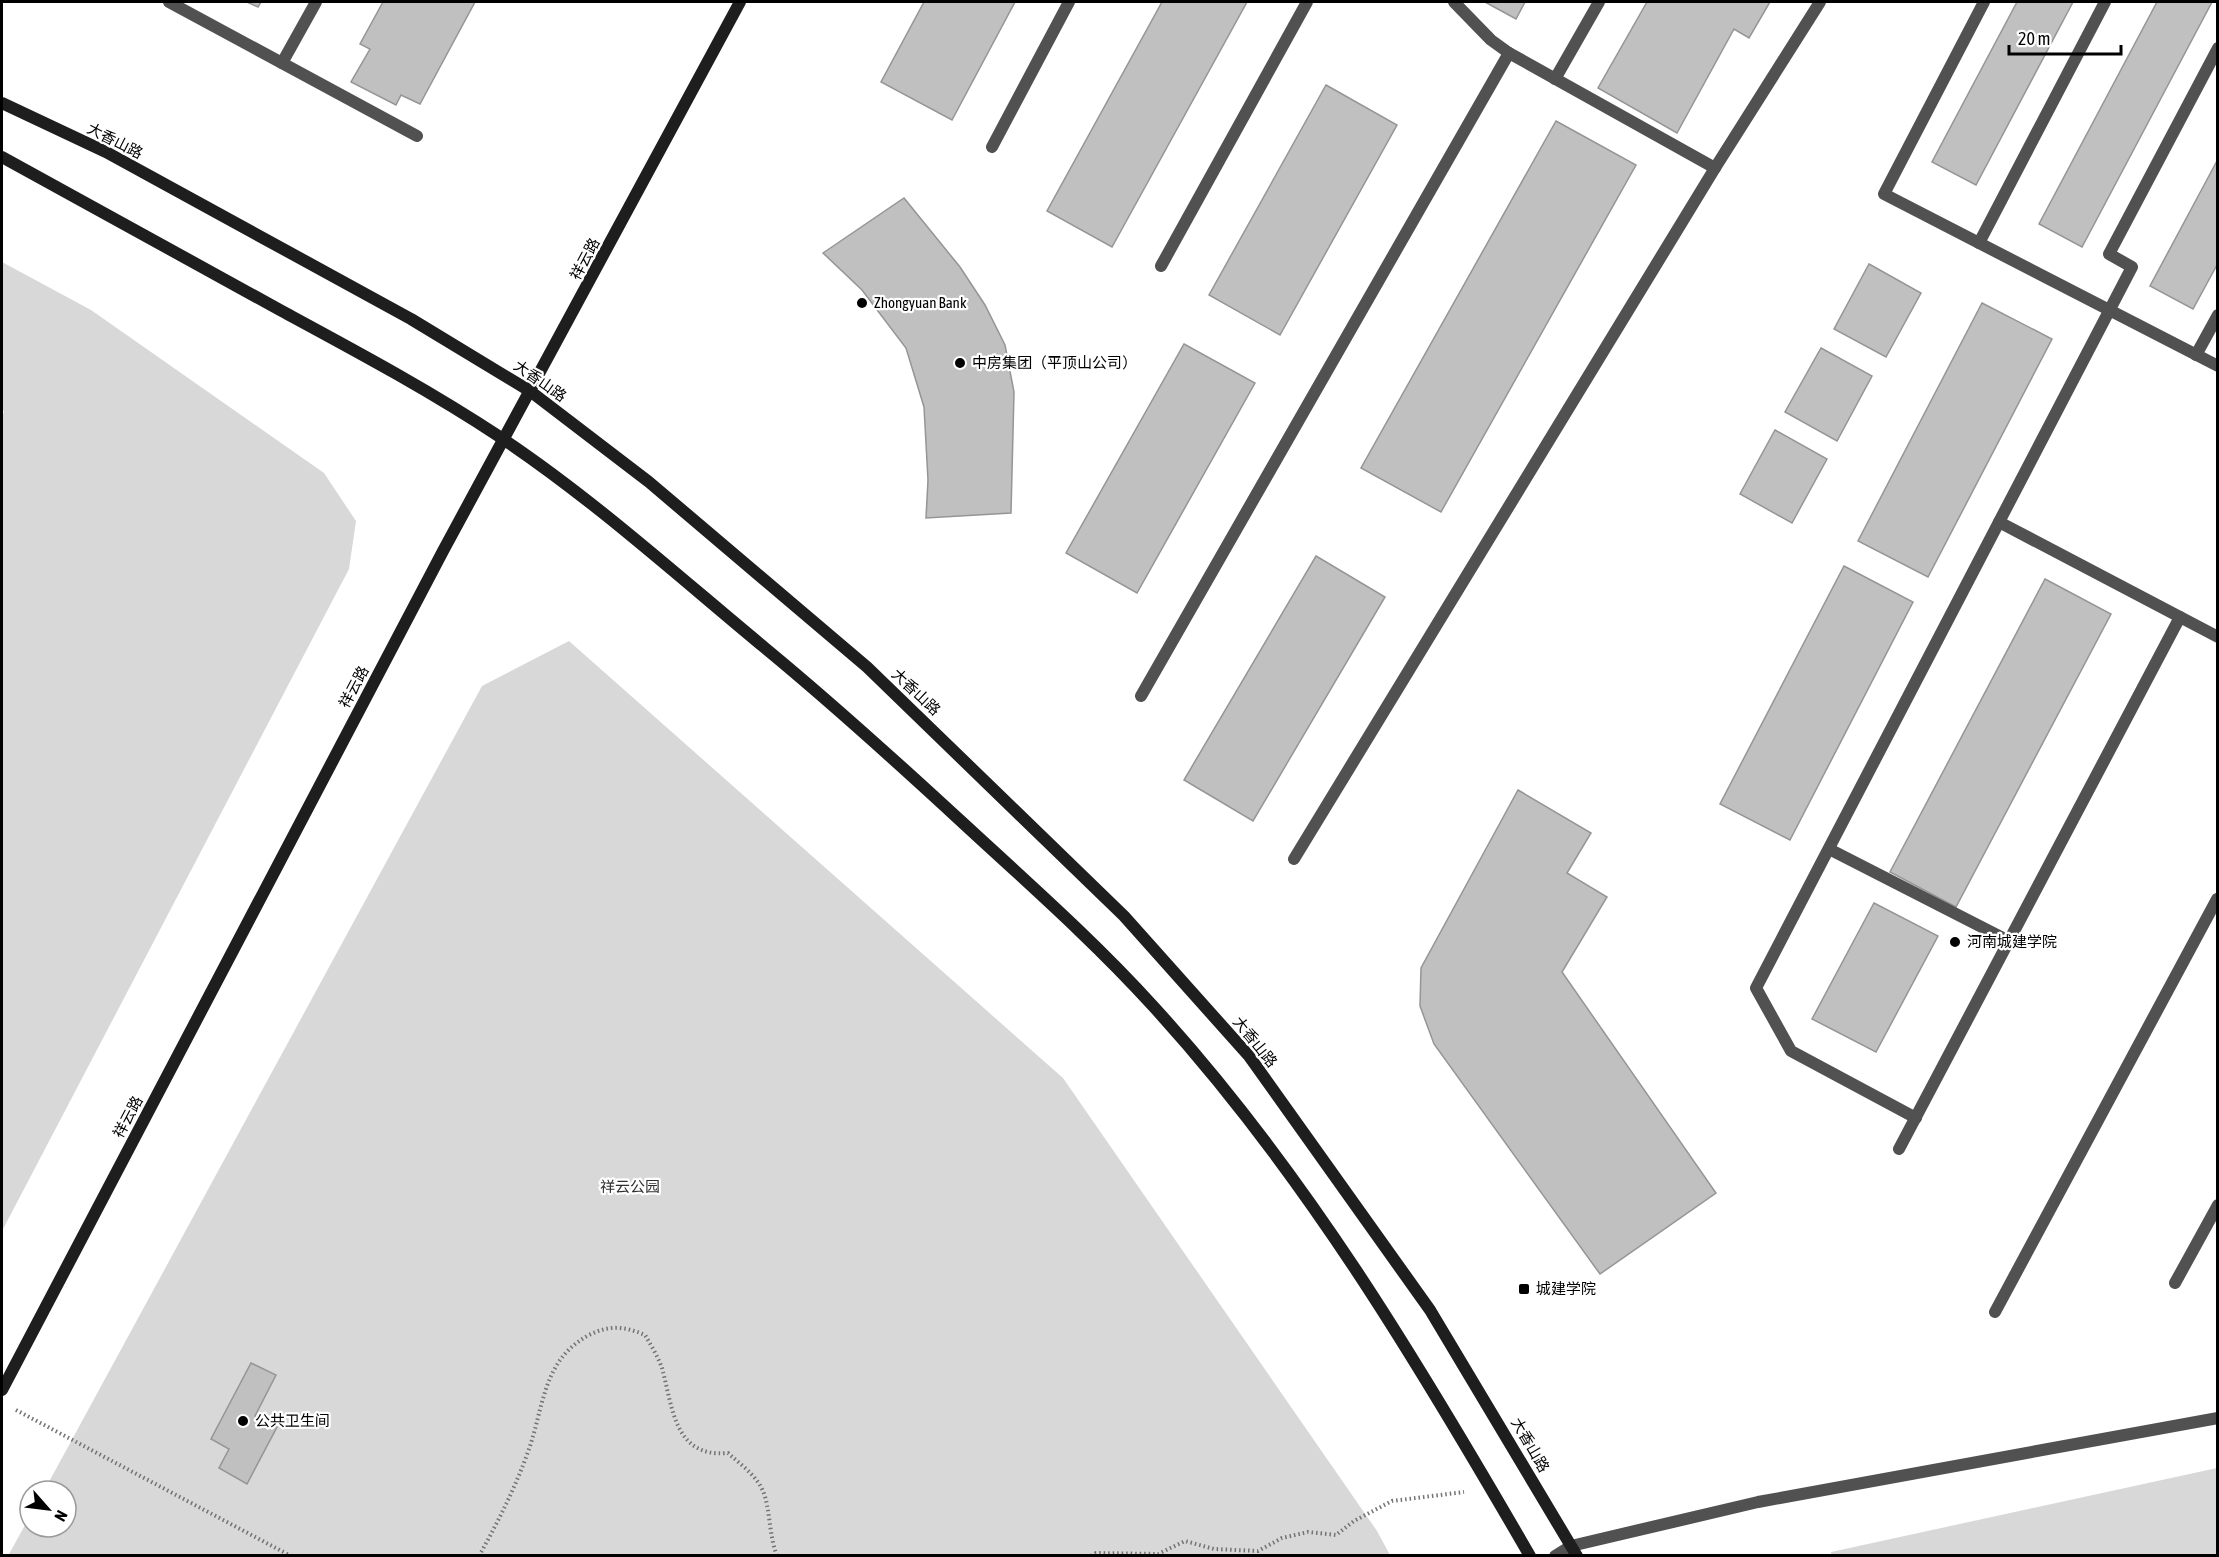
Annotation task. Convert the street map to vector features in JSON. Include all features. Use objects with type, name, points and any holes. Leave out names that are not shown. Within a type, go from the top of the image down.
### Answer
[{"type":"main road","name":"祥云路","points":[[2,1390],[503,439],[740,2]]},
{"type":"main road","name":"大香山路","points":[[2,103],[106,152],[411,319],[530,391],[649,482],[867,667],[1124,916],[1249,1056],[1300,1124],[1430,1310],[1574,1551]]},
{"type":"main road","points":[[2,157],[382,366],[503,439],[556,478],[689,585],[903,766],[1031,883],[1156,1009],[1267,1146],[1410,1353],[1530,1556]]},
{"type":"street","points":[[169,2],[417,136]]},
{"type":"street","points":[[282,63],[316,2]]},
{"type":"street","points":[[992,147],[1068,2]]},
{"type":"street","points":[[1161,266],[1307,2]]},
{"type":"street","points":[[1454,2],[1491,40],[1509,53],[1715,168]]},
{"type":"street","points":[[1555,79],[1599,2]]},
{"type":"street","points":[[1294,859],[1715,168],[1820,2]]},
{"type":"street","points":[[1984,2],[1884,194],[2217,366]]},
{"type":"street","points":[[1979,243],[2105,2]]},
{"type":"street","points":[[1916,1118],[1791,1051],[1756,988],[2132,267],[2109,254],[2217,48]]},
{"type":"street","points":[[1141,696],[1509,53]]},
{"type":"street","points":[[2196,355],[2217,315]]},
{"type":"street","points":[[2000,522],[2217,637]]},
{"type":"street","points":[[1899,1149],[2180,617]]},
{"type":"street","points":[[1829,849],[2008,941]]},
{"type":"street","points":[[1995,1312],[2217,899]]},
{"type":"street","points":[[2175,1283],[2217,1205]]},
{"type":"street","points":[[1556,1556],[1758,1502],[2217,1418]]},
{"type":"path","points":[[479,1556],[516,1484],[558,1359],[577,1341],[603,1328],[625,1327],[645,1335],[661,1365],[672,1409],[686,1442],[710,1455],[728,1453],[750,1473],[763,1491],[767,1520],[777,1556]]},
{"type":"path","points":[[10,1408],[291,1556]]},
{"type":"path","points":[[1091,1556],[1096,1553],[1158,1554],[1185,1541],[1214,1549],[1258,1551],[1282,1538],[1308,1532],[1336,1534],[1354,1521],[1392,1501],[1491,1488]]},
{"type":"green space","points":[[2,262],[91,310],[324,473],[356,521],[349,569],[2,1231],[2,416],[4,412],[2,407]]},
{"type":"green space","name":"祥云公园","points":[[569,641],[1063,1078],[1377,1531],[1390,1555],[8,1556],[18,1538],[78,1539],[78,1479],[51,1479],[482,686]]},
{"type":"green space","points":[[2217,1468],[2217,1555],[1831,1555],[1831,1552]]},
{"type":"building","points":[[247,2],[261,2],[258,7]]},
{"type":"building","points":[[383,2],[475,2],[420,104],[401,95],[396,105],[351,82],[370,49],[360,44]]},
{"type":"building","points":[[924,2],[1015,2],[952,120],[881,82]]},
{"type":"building","points":[[1162,2],[1247,2],[1112,247],[1047,211]]},
{"type":"building","points":[[1485,2],[1525,2],[1516,19]]},
{"type":"building","points":[[1647,2],[1770,2],[1749,38],[1734,29],[1677,133],[1598,88]]},
{"type":"building","points":[[2017,2],[2073,2],[1976,185],[1932,162]]},
{"type":"building","points":[[2157,2],[2212,2],[2082,247],[2039,224]]},
{"type":"building","points":[[1326,85],[1397,125],[1280,335],[1209,295]]},
{"type":"building","points":[[1556,121],[1636,165],[1441,512],[1361,468]]},
{"type":"building","points":[[2218,159],[2218,263],[2193,309],[2150,286]]},
{"type":"building","name":"中房集团（平顶山公司）","points":[[904,198],[960,267],[985,305],[1005,345],[1014,392],[1011,513],[926,518],[928,480],[924,407],[906,348],[862,290],[823,253]]},
{"type":"building","points":[[1869,264],[1921,293],[1886,357],[1834,329]]},
{"type":"building","points":[[1982,303],[2052,339],[1928,577],[1858,541]]},
{"type":"building","points":[[1184,344],[1255,383],[1137,593],[1066,553]]},
{"type":"building","points":[[1821,348],[1872,376],[1837,441],[1785,412]]},
{"type":"building","points":[[1775,430],[1827,459],[1792,523],[1740,494]]},
{"type":"building","points":[[1316,556],[1385,597],[1253,821],[1184,780]]},
{"type":"building","points":[[1844,566],[1913,602],[1790,840],[1720,804]]},
{"type":"building","points":[[2045,579],[2111,614],[1956,907],[1890,872]]},
{"type":"building","points":[[1518,790],[1591,833],[1567,873],[1607,897],[1562,972],[1716,1193],[1600,1274],[1434,1044],[1420,1006],[1421,968]]},
{"type":"building","points":[[1874,903],[1938,936],[1876,1052],[1812,1019]]},
{"type":"building","name":"公共卫生间","points":[[251,1363],[276,1375],[255,1416],[277,1427],[247,1484],[219,1468],[229,1449],[211,1439]]},
{"type":"place","name":"Zhongyuan Bank","points":[[862,303]]},
{"type":"place","name":"中房集团（平顶山公司）","points":[[960,363]]},
{"type":"place","name":"河南城建学院","points":[[1955,942]]},
{"type":"place","name":"城建学院","points":[[1524,1289]]},
{"type":"place","name":"公共卫生间","points":[[243,1421]]}]
